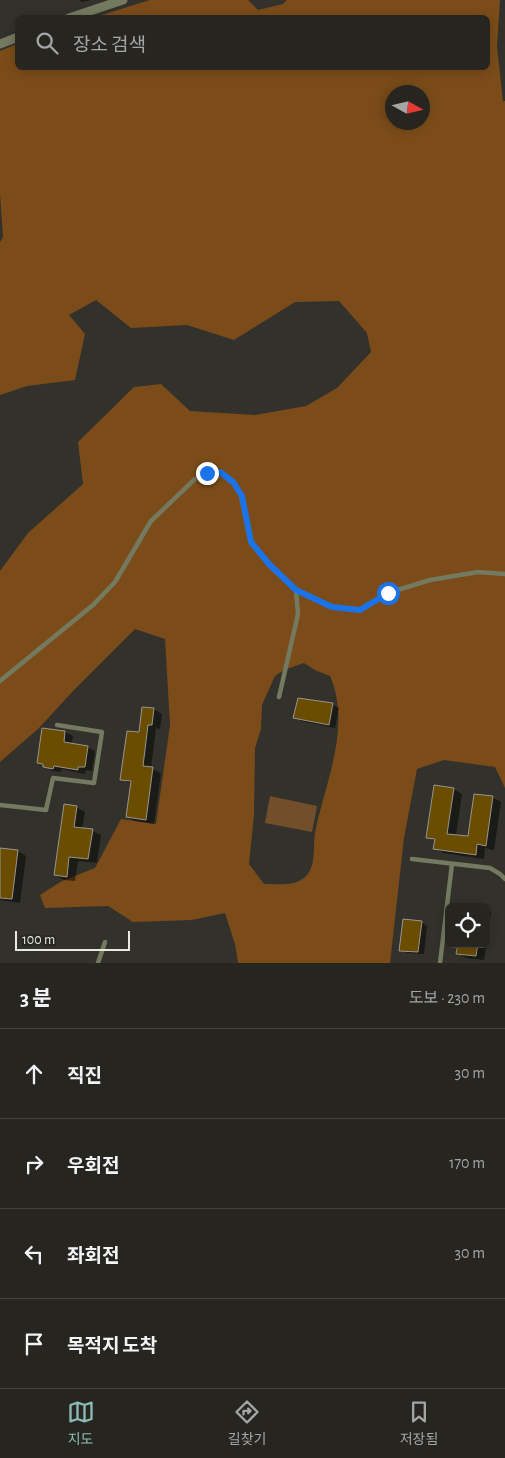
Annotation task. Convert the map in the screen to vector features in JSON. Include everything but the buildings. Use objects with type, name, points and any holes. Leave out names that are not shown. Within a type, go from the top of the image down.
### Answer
[{"type":"street","points":[[78,15],[123,0]]},
{"type":"street","points":[[0,44],[15,38]]},
{"type":"lane","points":[[0,681],[93,605],[115,582],[151,521],[195,479],[207,473],[220,472],[233,482],[242,496],[251,542],[269,564],[296,590],[332,607],[360,610],[388,593],[430,580],[478,572],[505,574]]},
{"type":"lane","points":[[279,698],[298,614],[296,590]]},
{"type":"lane","points":[[0,805],[46,810],[53,778],[94,783],[102,732],[57,725]]},
{"type":"lane","points":[[412,859],[490,868],[505,879]]},
{"type":"lane","points":[[440,963],[452,864]]},
{"type":"lane","points":[[98,963],[105,942]]},
{"type":"shaded area","points":[[150,0],[248,0],[258,10],[283,4],[287,0],[500,0],[497,47],[503,101],[505,101],[505,788],[495,767],[444,760],[417,769],[404,838],[390,963],[238,963],[235,944],[225,913],[192,920],[133,922],[108,906],[45,908],[40,895],[62,881],[95,868],[121,819],[156,824],[170,725],[165,639],[135,629],[39,728],[0,762],[0,571],[28,533],[83,484],[78,442],[134,387],[161,384],[190,411],[255,415],[306,406],[337,388],[371,352],[367,333],[339,301],[295,302],[234,340],[187,325],[131,328],[96,300],[69,315],[85,334],[75,380],[27,386],[0,395],[0,242],[3,237],[0,194],[0,51],[15,45],[15,70],[490,70],[490,15],[101,15]],"holes":[[[304,663],[330,676],[336,695],[338,735],[315,833],[312,866],[303,879],[293,883],[264,884],[249,864],[254,814],[255,748],[261,729],[262,705],[275,676],[284,670]]]},
{"type":"shaded area","points":[[270,796],[317,806],[312,832],[265,823]]},
{"type":"route","points":[[207,473],[220,472],[233,482],[242,496],[251,542],[269,564],[296,590],[332,607],[360,610],[388,593]]}]
